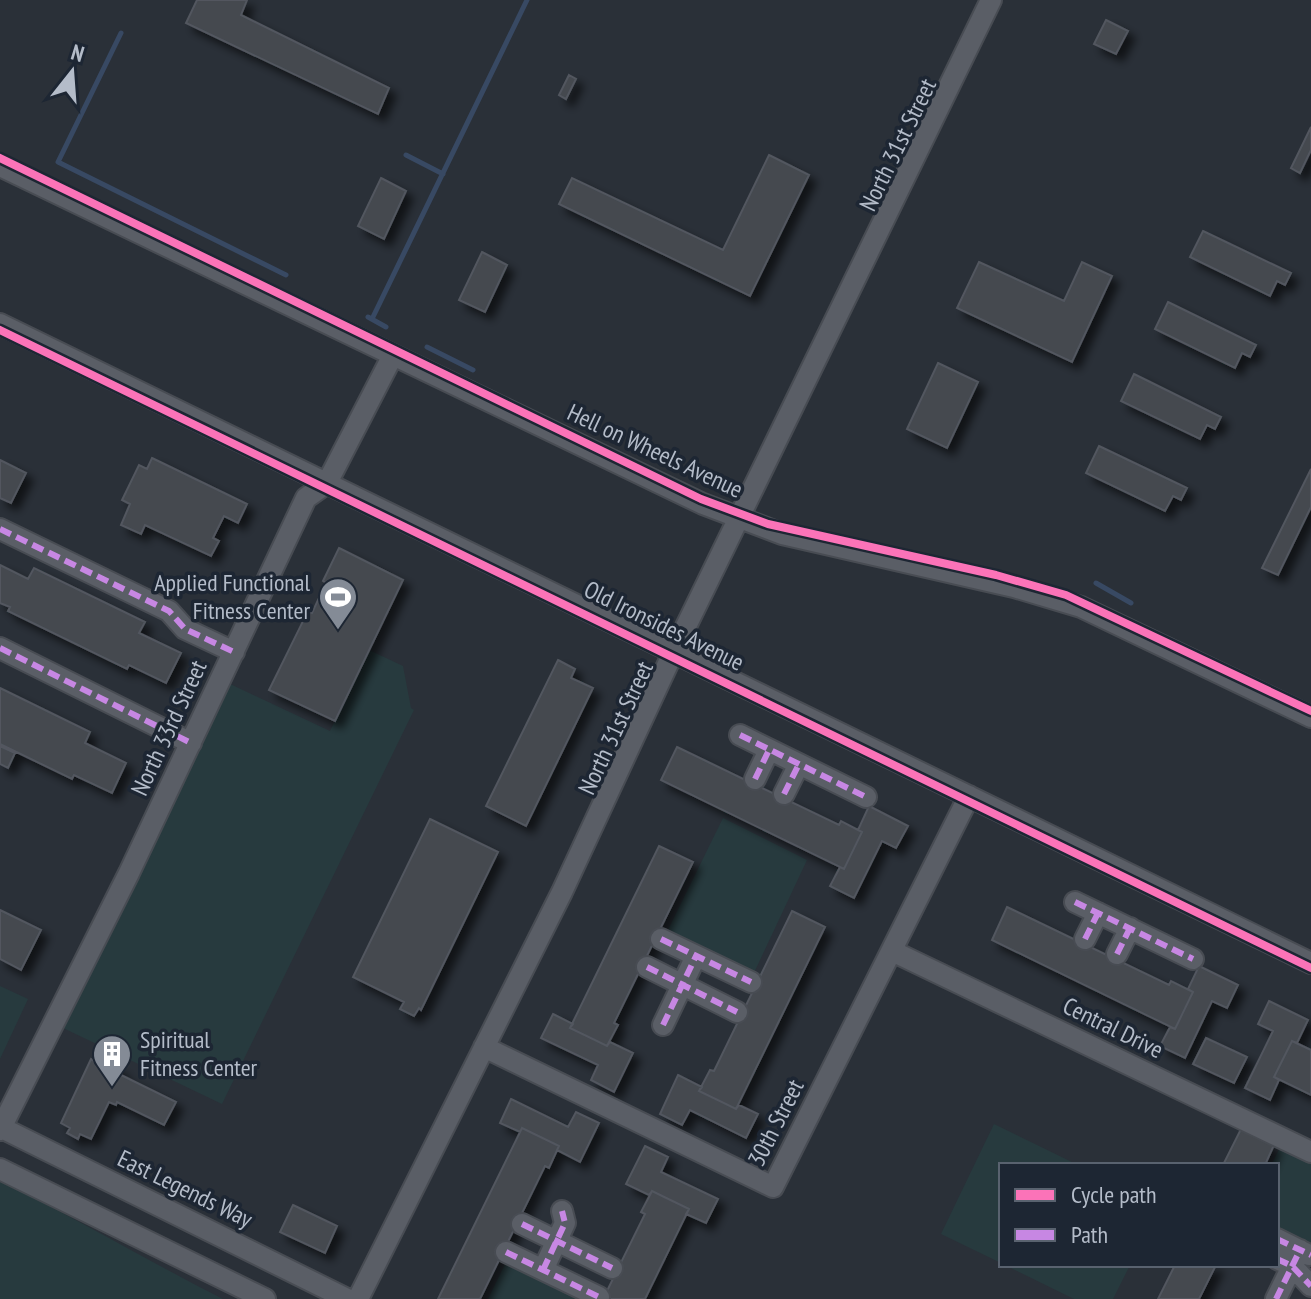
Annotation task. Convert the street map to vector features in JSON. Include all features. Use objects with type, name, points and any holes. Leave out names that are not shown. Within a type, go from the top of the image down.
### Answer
[{"type":"street","name":"North 31st Street","points":[[358,1299],[562,892],[673,653],[991,0]]},
{"type":"street","name":"Hell on Wheels Avenue","points":[[0,166],[660,484],[739,519],[782,534],[1055,598],[1108,618],[1311,717]]},
{"type":"street","name":"Old Ironsides Avenue","points":[[0,324],[1311,963]]},
{"type":"street","name":"North 33rd Street","points":[[0,1128],[122,887],[306,498],[327,483],[393,355]]},
{"type":"street","points":[[0,529],[169,611],[185,629],[234,652]]},
{"type":"street","points":[[0,648],[191,743]]},
{"type":"street","points":[[740,735],[866,797]]},
{"type":"street","points":[[755,779],[769,750]]},
{"type":"street","points":[[784,794],[799,764]]},
{"type":"street","name":"30th Street","points":[[484,1047],[773,1187],[969,796]]},
{"type":"street","points":[[1075,902],[1193,959]]},
{"type":"street","points":[[1085,939],[1098,913]]},
{"type":"street","points":[[1117,954],[1130,928]]},
{"type":"street","points":[[661,939],[751,982]]},
{"type":"street","name":"Central Drive","points":[[892,951],[1311,1152]]},
{"type":"street","points":[[663,1025],[696,956]]},
{"type":"street","points":[[647,967],[737,1012]]},
{"type":"street","name":"East Legends Way","points":[[0,1128],[347,1299]]},
{"type":"street","points":[[0,1169],[265,1299]]},
{"type":"street","points":[[543,1270],[565,1223],[562,1211]]},
{"type":"street","points":[[522,1224],[612,1268]]},
{"type":"street","points":[[1279,1241],[1295,1258],[1311,1286]]},
{"type":"street","points":[[506,1252],[599,1297]]},
{"type":"street","points":[[1276,1299],[1295,1258]]},
{"type":"green space","points":[[369,650],[403,666],[411,708],[414,710],[222,1104],[61,1027],[228,683],[330,731]]},
{"type":"green space","points":[[723,818],[807,860],[752,977],[665,936]]},
{"type":"green space","points":[[0,986],[28,999],[0,1059]]},
{"type":"green space","points":[[994,1124],[1074,1163],[999,1163],[999,1262],[941,1234]]},
{"type":"green space","points":[[1281,1146],[1311,1161],[1311,1251],[1279,1235],[1279,1163],[1272,1163]]},
{"type":"green space","points":[[0,1181],[56,1210],[223,1299],[0,1299]]},
{"type":"green space","points":[[508,1258],[592,1299],[488,1299]]},
{"type":"green space","points":[[1009,1267],[1129,1267],[1113,1299],[1074,1299]]},
{"type":"building","points":[[197,0],[247,0],[241,15],[389,88],[378,114],[186,23]]},
{"type":"building","points":[[1106,20],[1128,31],[1116,54],[1094,44]]},
{"type":"building","points":[[569,75],[576,79],[566,99],[559,95]]},
{"type":"building","points":[[1311,127],[1311,150],[1300,173],[1291,168]]},
{"type":"building","points":[[769,155],[809,175],[750,296],[559,204],[572,178],[723,250]]},
{"type":"building","points":[[381,178],[406,191],[384,239],[358,226]]},
{"type":"building","points":[[1203,231],[1291,273],[1285,285],[1277,281],[1270,296],[1190,257]]},
{"type":"building","points":[[482,252],[507,265],[485,312],[459,300]]},
{"type":"building","points":[[979,262],[1064,301],[1082,262],[1112,276],[1072,362],[957,308]]},
{"type":"building","points":[[1168,302],[1256,345],[1250,357],[1242,353],[1235,368],[1155,329]]},
{"type":"building","points":[[938,363],[978,382],[947,448],[907,429]]},
{"type":"building","points":[[1134,374],[1221,417],[1215,429],[1207,425],[1200,439],[1121,401]]},
{"type":"building","points":[[1099,446],[1187,488],[1181,500],[1173,496],[1165,511],[1086,473]]},
{"type":"building","points":[[152,458],[247,504],[238,523],[224,516],[213,538],[219,541],[211,556],[145,525],[141,534],[121,525],[130,504],[122,500],[139,465],[147,469]]},
{"type":"building","points":[[0,460],[26,473],[11,503],[0,498]]},
{"type":"building","points":[[1311,469],[1311,507],[1278,575],[1262,568]]},
{"type":"building","name":"Applied Functional Fitness Center","points":[[339,548],[403,580],[335,721],[269,690],[308,611],[312,613]]},
{"type":"building","points":[[0,565],[28,579],[34,568],[145,622],[139,633],[181,653],[166,683],[129,665],[127,669],[8,611],[10,607],[0,603]]},
{"type":"building","points":[[558,660],[575,669],[571,678],[593,688],[526,826],[486,806]]},
{"type":"building","points":[[0,688],[90,732],[85,743],[126,763],[112,793],[74,775],[72,779],[0,744]]},
{"type":"building","points":[[0,746],[15,753],[8,768],[0,764]]},
{"type":"building","points":[[677,747],[839,825],[841,821],[862,832],[844,869],[661,780]]},
{"type":"building","points":[[869,806],[908,826],[896,848],[882,841],[854,898],[830,886],[840,867],[844,869],[862,832],[858,830]]},
{"type":"building","points":[[430,819],[498,852],[421,1010],[419,1008],[414,1016],[400,1009],[404,1002],[353,977]]},
{"type":"building","points":[[659,846],[693,862],[614,1023],[618,1025],[607,1046],[570,1028]]},
{"type":"building","points":[[1007,907],[1169,985],[1171,981],[1193,992],[1175,1029],[992,940]]},
{"type":"building","points":[[0,910],[41,930],[21,970],[0,959]]},
{"type":"building","points":[[792,911],[825,927],[736,1109],[699,1091],[710,1070],[714,1071]]},
{"type":"building","points":[[1199,966],[1238,985],[1227,1008],[1212,1001],[1185,1058],[1160,1046],[1170,1027],[1175,1029],[1193,992],[1188,989]]},
{"type":"building","points":[[1269,1001],[1308,1020],[1297,1043],[1292,1041],[1274,1077],[1279,1080],[1270,1100],[1245,1088],[1273,1031],[1258,1024]]},
{"type":"building","points":[[553,1014],[573,1024],[570,1028],[607,1046],[610,1042],[633,1053],[614,1092],[591,1080],[598,1065],[541,1038]]},
{"type":"building","points":[[1206,1038],[1247,1057],[1234,1083],[1193,1064]]},
{"type":"building","points":[[1292,1041],[1311,1050],[1311,1095],[1274,1077]]},
{"type":"building","name":"Spiritual Fitness Center","points":[[96,1058],[121,1070],[119,1074],[176,1102],[164,1125],[117,1102],[116,1105],[109,1102],[91,1139],[80,1134],[78,1139],[67,1133],[70,1128],[61,1123],[91,1059],[94,1061]]},
{"type":"building","points":[[678,1075],[702,1087],[699,1091],[736,1109],[739,1105],[758,1114],[746,1138],[690,1110],[682,1125],[660,1114]]},
{"type":"building","points":[[511,1099],[568,1127],[576,1112],[599,1123],[580,1162],[557,1150],[559,1146],[522,1128],[520,1132],[500,1123]]},
{"type":"building","points":[[522,1128],[559,1146],[549,1168],[545,1166],[480,1299],[438,1299]]},
{"type":"building","points":[[1241,1129],[1274,1145],[1266,1163],[1224,1163]]},
{"type":"building","points":[[645,1146],[668,1157],[661,1172],[718,1199],[706,1223],[686,1214],[689,1209],[652,1191],[649,1195],[626,1184]]},
{"type":"building","points":[[652,1191],[689,1209],[645,1299],[603,1299],[645,1214],[641,1212]]},
{"type":"building","points":[[293,1205],[337,1226],[325,1253],[280,1232]]},
{"type":"building","points":[[1174,1267],[1215,1267],[1199,1299],[1158,1299]]},
{"type":"waterway","points":[[372,319],[527,0]]},
{"type":"waterway","points":[[121,33],[58,162],[286,275]]},
{"type":"waterway","points":[[406,155],[443,174]]},
{"type":"waterway","points":[[368,317],[386,327]]},
{"type":"waterway","points":[[427,347],[473,370]]},
{"type":"waterway","points":[[1096,583],[1131,603]]},
{"type":"marked path","points":[[0,529],[169,611],[185,629],[234,652]]},
{"type":"marked path","points":[[0,648],[191,743]]},
{"type":"marked path","points":[[740,735],[866,797]]},
{"type":"marked path","points":[[755,779],[769,750]]},
{"type":"marked path","points":[[784,794],[799,764]]},
{"type":"marked path","points":[[1075,902],[1193,959]]},
{"type":"marked path","points":[[1085,939],[1098,913]]},
{"type":"marked path","points":[[1117,954],[1130,928]]},
{"type":"marked path","points":[[661,939],[751,982]]},
{"type":"marked path","points":[[663,1025],[696,956]]},
{"type":"marked path","points":[[647,967],[737,1012]]},
{"type":"marked path","points":[[543,1270],[565,1223],[562,1211]]},
{"type":"marked path","points":[[522,1224],[612,1268]]},
{"type":"marked path","points":[[1279,1240],[1311,1255]]},
{"type":"marked path","points":[[1276,1299],[1300,1250]]},
{"type":"marked path","points":[[506,1252],[599,1297]]},
{"type":"marked path","points":[[1279,1260],[1292,1266],[1311,1286]]},
{"type":"cycle path","points":[[0,158],[701,499],[768,524],[996,575],[1066,595],[1311,711]]},
{"type":"cycle path","points":[[0,330],[1311,968]]},
{"type":"place","name":"Applied Functional Fitness Center","points":[[338,631]]},
{"type":"place","name":"Spiritual Fitness Center","points":[[112,1088]]}]
